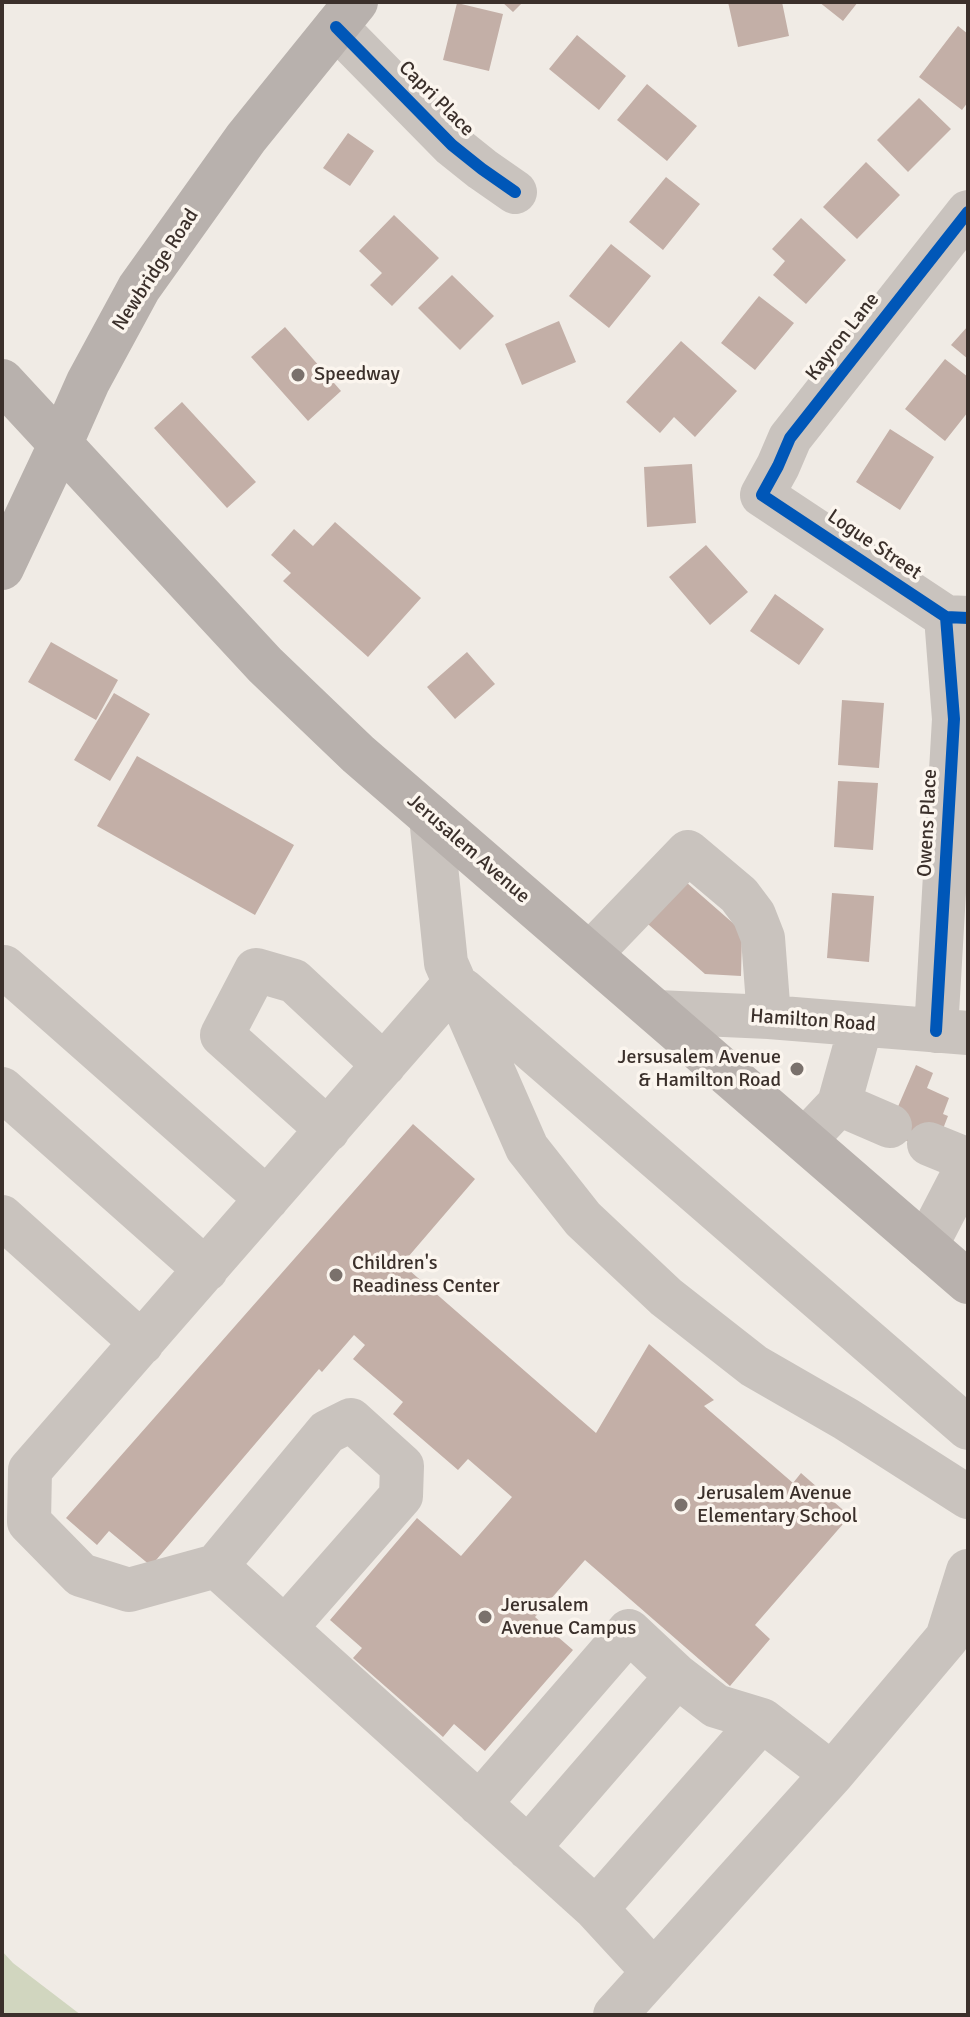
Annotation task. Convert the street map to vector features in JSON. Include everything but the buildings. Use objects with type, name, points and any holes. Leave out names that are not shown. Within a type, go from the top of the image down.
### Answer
[{"type":"main road","name":"Newbridge Road","points":[[2,568],[88,382],[139,288],[246,138],[346,14]]},
{"type":"main road","name":"Jerusalem Avenue","points":[[2,381],[265,665],[358,754],[968,1282]]},
{"type":"street","name":"Capri Place","points":[[346,14],[452,145],[515,192]]},
{"type":"street","name":"Kayron Lane","points":[[762,495],[790,438],[968,212]]},
{"type":"street","name":"Logue Street","points":[[762,495],[957,618]]},
{"type":"street","name":"Owens Place","points":[[952,1032],[957,618]]},
{"type":"street","points":[[431,817],[446,963],[527,1148],[583,1219],[666,1297],[754,1366],[846,1419],[968,1497]]},
{"type":"street","points":[[590,954],[688,852],[739,895],[754,915],[763,938],[769,1017]]},
{"type":"street","points":[[4,967],[267,1199]]},
{"type":"street","points":[[328,1130],[222,1035],[256,970],[294,981],[384,1065]]},
{"type":"street","points":[[285,1628],[401,1496],[402,1466],[351,1420],[327,1432],[216,1566],[129,1590],[81,1575],[29,1522],[30,1470],[455,983]]},
{"type":"street","points":[[455,983],[968,1428]]},
{"type":"street","name":"Hamilton Road","points":[[657,1012],[769,1017],[952,1032]]},
{"type":"street","points":[[805,1140],[839,1104],[861,1025]]},
{"type":"street","points":[[2,1089],[206,1270]]},
{"type":"street","points":[[839,1104],[890,1126]]},
{"type":"street","points":[[926,1246],[955,1156]]},
{"type":"street","points":[[2,1217],[142,1343]]},
{"type":"street","points":[[216,1566],[596,1909],[654,1972]]},
{"type":"street","points":[[615,2015],[832,1774],[947,1638],[968,1571]]},
{"type":"street","points":[[479,1804],[629,1631],[677,1676],[716,1706],[762,1720],[832,1774]]},
{"type":"street","points":[[528,1848],[677,1676]]},
{"type":"street","points":[[596,1909],[762,1720]]},
{"type":"green space","points":[[2,1951],[13,1963],[81,2015],[2,2015]]},
{"type":"cycle path","points":[[336,27],[452,145],[515,192]]},
{"type":"cycle path","points":[[968,212],[790,438],[762,495],[946,617],[968,618]]},
{"type":"cycle path","points":[[936,1031],[954,719],[946,617]]},
{"type":"place","name":"Speedway","points":[[298,375]]},
{"type":"place","name":"Jersusalem Avenue & Hamilton Road","points":[[797,1069]]},
{"type":"place","name":"Children's Readiness Center","points":[[336,1275]]},
{"type":"place","name":"Jerusalem Avenue Elementary School","points":[[681,1505]]},
{"type":"place","name":"Jerusalem Avenue Campus","points":[[485,1617]]}]
